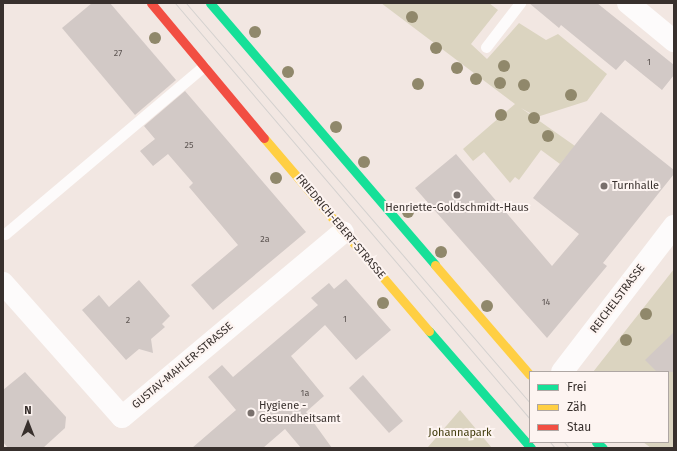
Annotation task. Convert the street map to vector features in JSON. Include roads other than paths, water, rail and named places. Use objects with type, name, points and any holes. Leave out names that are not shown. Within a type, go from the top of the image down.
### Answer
[{"type":"main road","name":"FRIEDRICH-EBERT-STRASSE","points":[[152,3],[343,232],[531,448]]},
{"type":"main road","points":[[210,3],[529,374]]},
{"type":"street","points":[[628,3],[674,41]]},
{"type":"street","name":"REICHELSTRASSE","points":[[563,371],[674,226]]},
{"type":"street","name":"GUSTAV-MAHLER-STRASSE","points":[[3,283],[122,417],[343,232]]},
{"type":"lane","points":[[486,48],[520,3]]},
{"type":"lane","points":[[5,234],[204,66]]},
{"type":"tram line","points":[[175,3],[529,418]]},
{"type":"tram line","points":[[186,3],[529,402]]},
{"type":"tram line","points":[[551,443],[555,448]]},
{"type":"tram line","points":[[565,443],[569,448]]},
{"type":"place","name":"Turnhalle","points":[[604,186]]},
{"type":"place","name":"Henriette-Goldschmidt-Haus","points":[[457,195]]},
{"type":"place","name":"Hygiene - Gesundheitsamt","points":[[251,413]]},
{"type":"park label","name":"Johannapark","points":[[460,433]]}]
